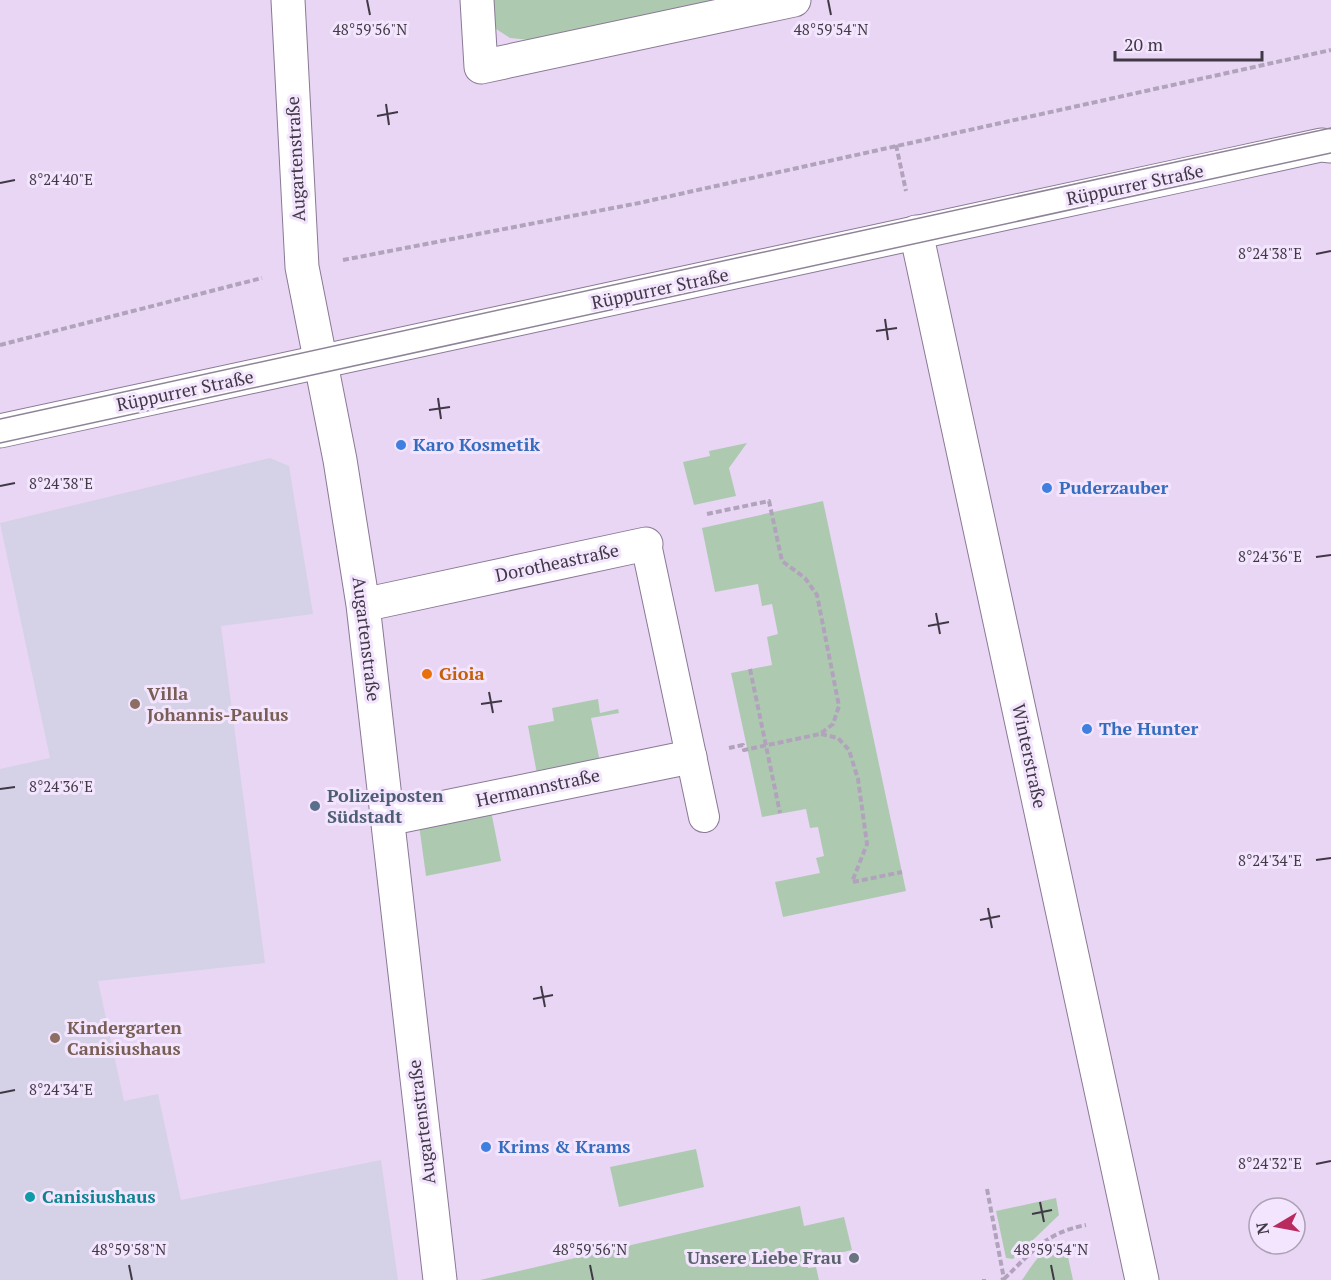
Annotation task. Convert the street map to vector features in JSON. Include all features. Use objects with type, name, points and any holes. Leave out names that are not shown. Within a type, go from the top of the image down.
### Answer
[{"type":"street","name":"Augartenstraße","points":[[288,0],[302,267],[342,471],[363,605],[440,1280]]},
{"type":"street","points":[[477,0],[481,67],[794,0]]},
{"type":"street","name":"Rüppurrer Straße","points":[[0,431],[1328,143]]},
{"type":"street","name":"Winterstraße","points":[[916,232],[1142,1280]]},
{"type":"street","name":"Dorotheastraße","points":[[363,605],[646,544]]},
{"type":"street","name":"Hermannstraße","points":[[387,819],[690,757]]},
{"type":"lane","points":[[646,544],[704,818]]},
{"type":"path","points":[[0,345],[302,267],[639,203],[1331,50]]},
{"type":"path","points":[[707,514],[769,501],[782,561],[805,578],[817,595],[824,616],[839,706],[833,724],[820,734],[744,750],[743,745]]},
{"type":"path","points":[[750,669],[780,813]]},
{"type":"path","points":[[820,734],[838,738],[849,750],[858,779],[867,844],[852,882],[902,872]]},
{"type":"path","points":[[987,1189],[1003,1280]]},
{"type":"path","points":[[1003,1280],[1045,1240],[1061,1230],[1128,1215]]},
{"type":"shaded area","points":[[270,458],[289,466],[313,614],[221,626],[265,963],[98,981],[124,1101],[158,1094],[181,1200],[381,1160],[398,1280],[0,1280],[0,769],[50,758],[0,523]]},
{"type":"green space","points":[[491,0],[714,0],[531,40],[510,38],[493,27]]},
{"type":"green space","points":[[747,443],[729,468],[736,496],[694,505],[683,462],[710,456],[709,451]]},
{"type":"green space","points":[[823,501],[906,891],[783,917],[775,882],[820,873],[816,858],[824,856],[818,827],[810,828],[806,809],[762,817],[731,673],[772,665],[767,637],[778,634],[772,604],[762,606],[758,584],[715,592],[702,528]]},
{"type":"green space","points":[[598,699],[600,713],[618,709],[619,713],[591,718],[600,762],[537,774],[528,726],[554,721],[552,708]]},
{"type":"green space","points":[[491,811],[501,861],[426,876],[419,825]]},
{"type":"green space","points":[[696,1149],[704,1187],[619,1207],[610,1167]]},
{"type":"green space","points":[[1056,1198],[1059,1215],[1013,1259],[1006,1258],[996,1211]]},
{"type":"green space","points":[[800,1206],[804,1226],[844,1217],[852,1250],[823,1257],[821,1249],[814,1251],[815,1259],[807,1261],[808,1268],[816,1267],[819,1280],[480,1280]]},
{"type":"green space","points":[[1065,1243],[1073,1280],[1022,1280],[1045,1251],[1057,1244]]},
{"type":"tram line","points":[[0,419],[1331,128]]},
{"type":"tram line","points":[[0,443],[1331,153]]},
{"type":"place","name":"Karo Kosmetik","points":[[401,445]]},
{"type":"place","name":"Puderzauber","points":[[1047,488]]},
{"type":"place","name":"Gioia","points":[[427,674]]},
{"type":"place","name":"Villa Johannis-Paulus","points":[[135,704]]},
{"type":"place","name":"The Hunter","points":[[1087,729]]},
{"type":"place","name":"Polizeiposten Südstadt","points":[[315,806]]},
{"type":"place","name":"Kindergarten Canisiushaus","points":[[55,1038]]},
{"type":"place","name":"Krims & Krams","points":[[486,1147]]},
{"type":"place","name":"Canisiushaus","points":[[30,1197]]},
{"type":"place","name":"Unsere Liebe Frau","points":[[854,1258]]}]
